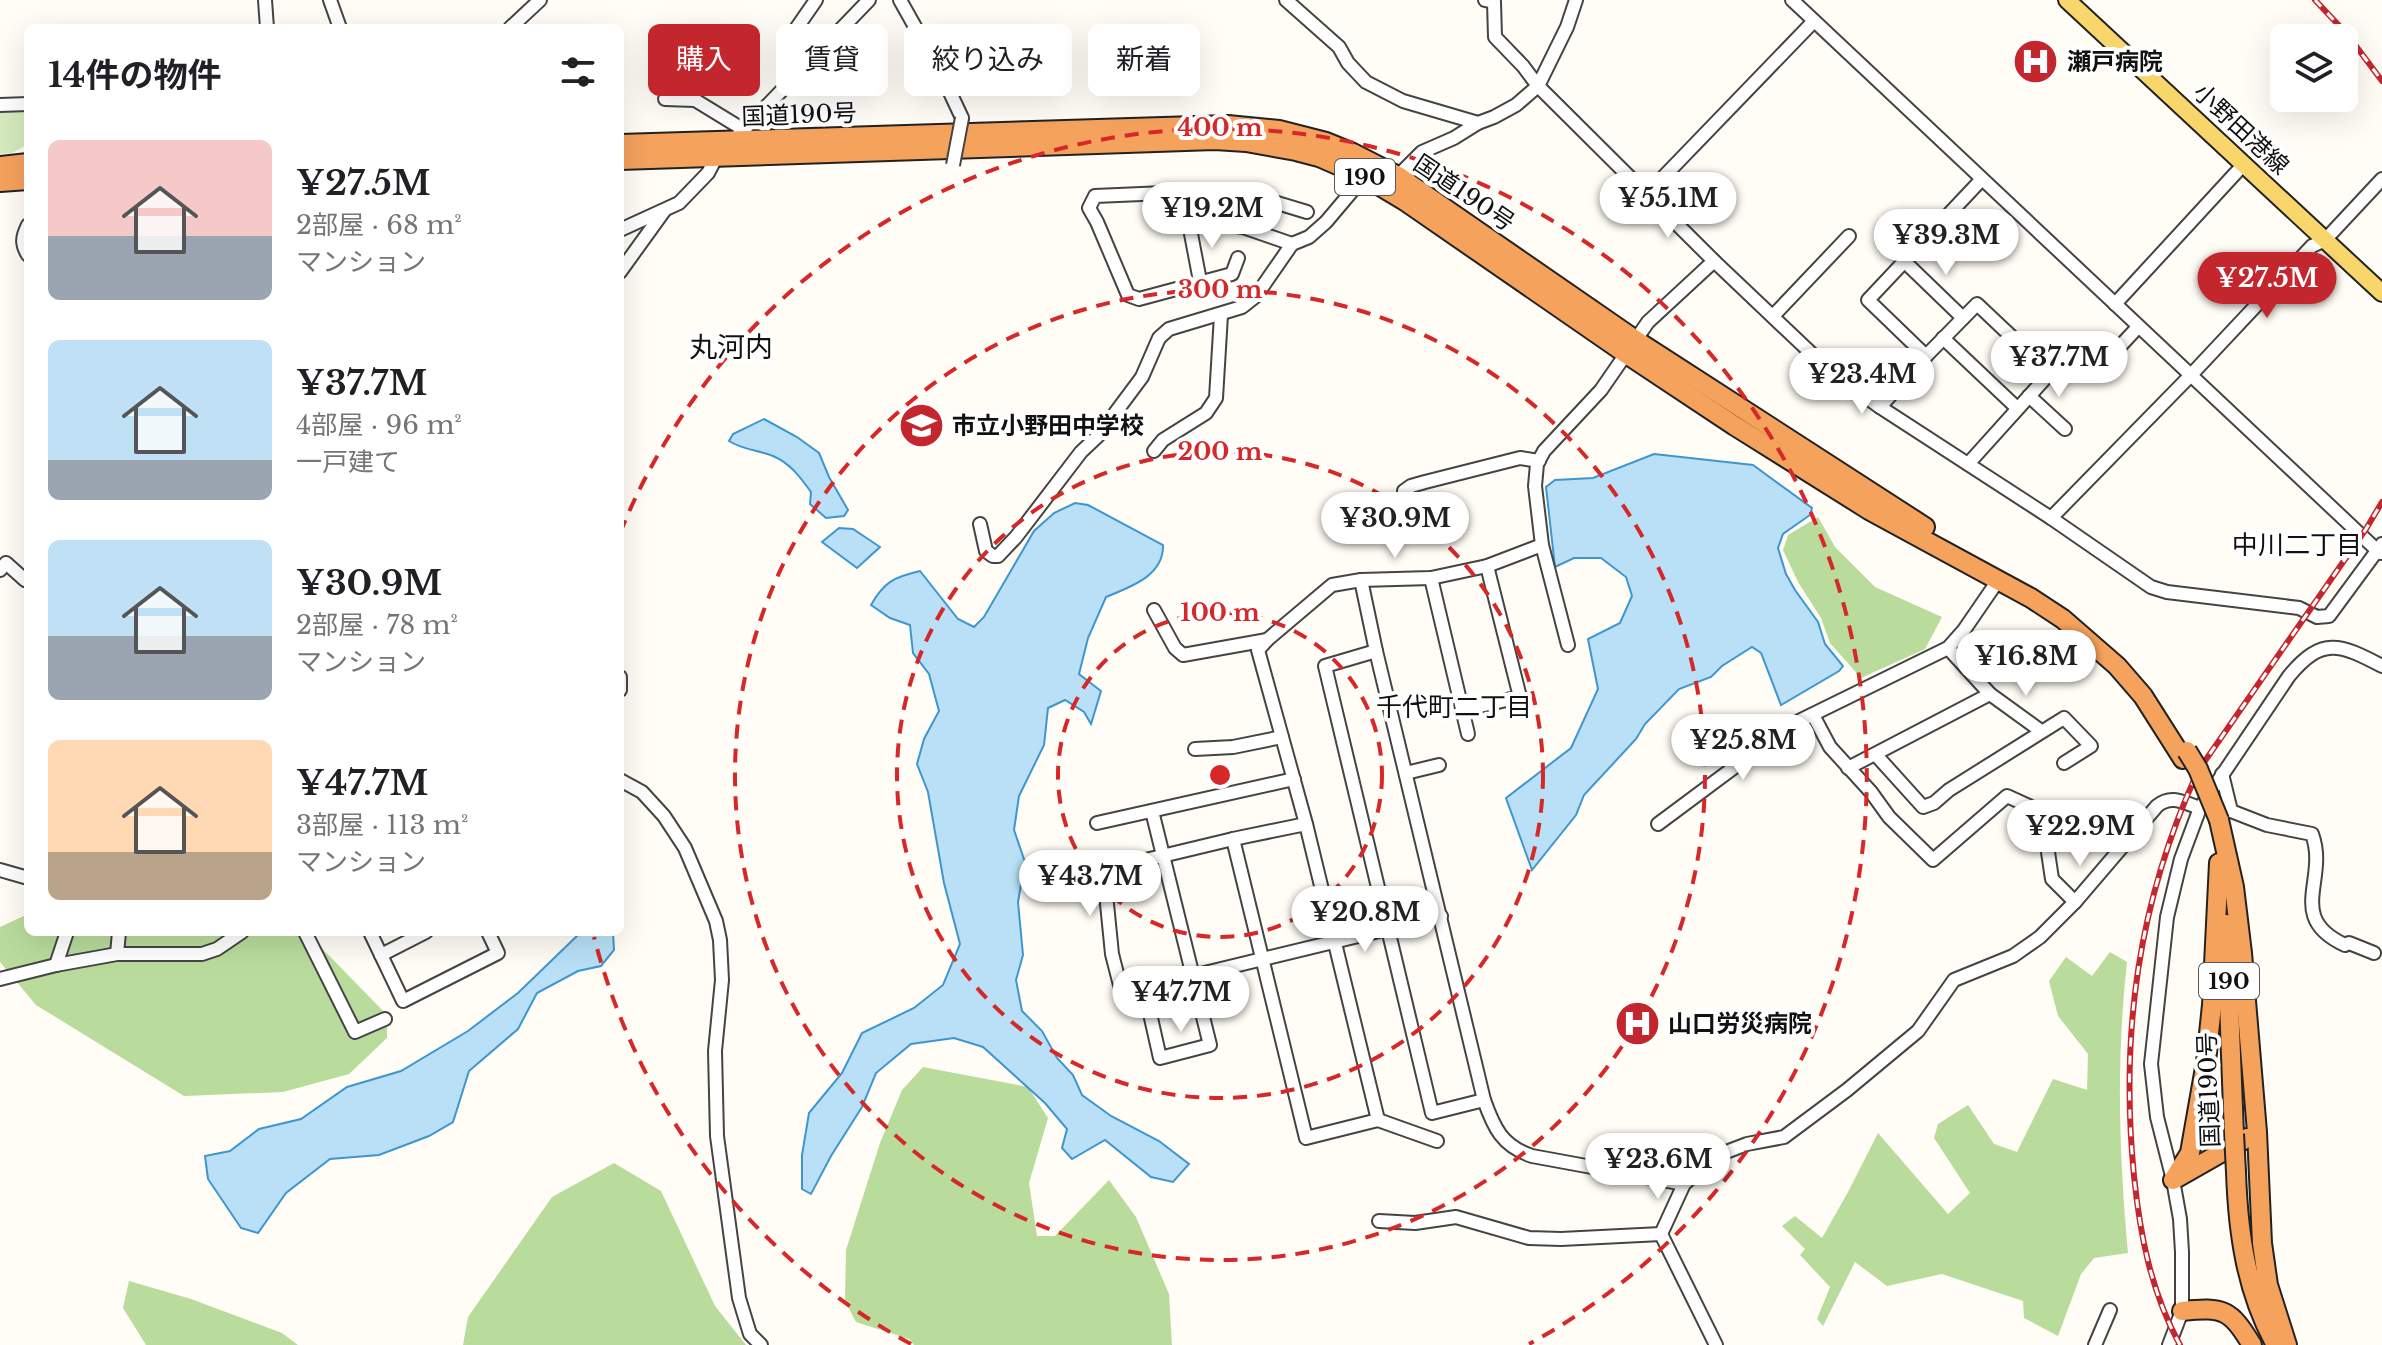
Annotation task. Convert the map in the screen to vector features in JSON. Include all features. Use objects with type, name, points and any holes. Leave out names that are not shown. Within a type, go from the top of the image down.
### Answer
[{"type":"highway","name":"国道190号","points":[[624,144],[738,136],[1228,125],[1279,130],[1340,147],[1405,201],[1629,346]]},
{"type":"highway","name":"国道190号","points":[[624,160],[1215,140],[1296,151],[1398,176],[1735,426],[1869,510],[1978,571],[1999,579],[2063,619],[2117,666],[2143,696],[2185,755],[2199,796],[2215,825],[2226,906],[2240,1238],[2263,1323],[2276,1345]]},
{"type":"highway","points":[[0,166],[24,163]]},
{"type":"highway","points":[[0,182],[24,180]]},
{"type":"highway","points":[[2215,825],[2234,887],[2257,1132],[2262,1243],[2268,1285],[2287,1345]]},
{"type":"highway","points":[[2173,1180],[2190,1153],[2206,1062],[2219,863]]},
{"type":"highway","points":[[2173,1180],[2257,1132]]},
{"type":"highway","points":[[2182,1311],[2221,1310],[2233,1317],[2252,1345]]},
{"type":"main road","name":"小野田港線","points":[[2067,0],[2382,293]]},
{"type":"street","points":[[265,0],[267,24]]},
{"type":"street","points":[[330,0],[339,24]]},
{"type":"street","points":[[514,24],[540,0]]},
{"type":"street","points":[[799,24],[816,0]]},
{"type":"street","points":[[624,228],[679,203],[708,173],[716,156],[869,0]]},
{"type":"street","points":[[900,0],[962,118],[953,165]]},
{"type":"street","points":[[1286,0],[1339,47],[1348,63],[1366,82],[1403,101],[1478,123]]},
{"type":"street","points":[[1485,0],[1494,2],[1495,37],[1538,86],[1831,372],[2151,587],[2167,592],[2299,608],[2317,617],[2329,616],[2380,550],[2190,376],[1792,0]]},
{"type":"street","points":[[1398,176],[1422,152],[1516,105],[1538,86],[1567,27],[1576,0]]},
{"type":"street","points":[[1647,194],[1814,21]]},
{"type":"street","points":[[665,99],[695,100],[738,136]]},
{"type":"street","points":[[0,105],[24,104]]},
{"type":"street","points":[[2115,304],[2244,164]]},
{"type":"street","points":[[980,524],[986,551],[998,556],[1081,452],[1098,436],[1142,377],[1159,338],[1169,329],[1242,307],[1256,296],[1292,244],[1309,237],[1326,222],[1370,170]]},
{"type":"street","points":[[1926,356],[1868,300],[1982,179]]},
{"type":"street","points":[[2051,518],[2312,246],[2325,240],[2382,179]]},
{"type":"street","points":[[1238,258],[1232,274],[1139,299],[1128,295],[1089,208],[1095,196],[1234,190],[1307,212]]},
{"type":"street","points":[[1183,192],[1200,281]]},
{"type":"street","points":[[624,266],[664,211]]},
{"type":"street","points":[[1188,226],[1225,224],[1243,227],[1292,244]]},
{"type":"street","points":[[1773,316],[1849,236]]},
{"type":"street","points":[[1568,645],[1542,545],[1535,486],[1539,461],[1544,451],[1601,390],[1629,346],[1658,311],[1714,261]]},
{"type":"street","points":[[1905,262],[1963,318]]},
{"type":"street","points":[[1880,407],[1977,304],[2050,373],[1968,464]]},
{"type":"street","points":[[1154,451],[1163,440],[1206,413],[1216,398],[1221,315]]},
{"type":"street","points":[[2094,374],[2138,327]]},
{"type":"street","points":[[1943,338],[2017,408]]},
{"type":"street","points":[[2029,396],[2065,429]]},
{"type":"street","points":[[1447,516],[1415,511],[1407,503],[1404,491],[1425,482],[1520,458],[1539,461]]},
{"type":"street","points":[[1378,1120],[1306,824],[1258,650],[1332,585],[1361,580],[1431,578],[1487,566],[1542,545]]},
{"type":"street","points":[[0,570],[6,563],[24,579]]},
{"type":"street","points":[[1462,710],[1520,697],[1487,566]]},
{"type":"street","points":[[1431,578],[1468,734]]},
{"type":"street","points":[[1658,824],[1791,725],[1948,648],[1999,579]]},
{"type":"street","points":[[1361,580],[1484,1100],[1494,1127],[1501,1137],[1521,1152],[1684,1184]]},
{"type":"street","points":[[1154,610],[1175,648],[1183,655],[1267,640]]},
{"type":"street","points":[[1948,648],[1990,694],[2041,731]]},
{"type":"street","points":[[2169,1345],[2182,1311],[2180,1219],[2157,1117],[2151,1064],[2167,917],[2181,859],[2200,808],[2302,661],[2313,651],[2341,648],[2354,651],[2382,666]]},
{"type":"street","points":[[1376,651],[1325,666],[1387,930],[1432,1113],[1484,1100]]},
{"type":"street","points":[[1848,768],[1990,694]]},
{"type":"street","points":[[1813,715],[1830,747],[1889,817],[1933,860],[2007,796],[2042,812],[2052,879],[2075,902]]},
{"type":"street","points":[[1876,755],[1923,807],[1934,803],[1949,790],[2064,718],[2091,746],[2064,763]]},
{"type":"street","points":[[1195,749],[1233,747],[1282,737]]},
{"type":"street","points":[[1406,773],[1439,765]]},
{"type":"street","points":[[2222,774],[2231,811],[2267,825],[2312,834],[2317,848],[2313,920],[2328,937],[2374,953]]},
{"type":"street","points":[[1097,823],[1294,779]]},
{"type":"street","points":[[624,782],[642,792],[664,816],[685,848],[716,921],[722,980],[715,1051],[717,1136],[739,1298],[750,1334],[761,1345]]},
{"type":"street","points":[[1661,1234],[1684,1184],[1726,1152],[1747,1144],[1784,1137],[1918,1031],[1954,980],[1994,965],[2040,937],[2075,902],[2157,806],[2172,798],[2200,808]]},
{"type":"street","points":[[1144,987],[1160,1058],[1210,1045],[1152,811]]},
{"type":"street","points":[[1306,824],[1108,869],[1104,874],[1112,954],[1122,993],[1441,916]]},
{"type":"street","points":[[1233,839],[1306,1138],[1378,1120],[1437,1141]]},
{"type":"street","points":[[0,870],[24,877]]},
{"type":"street","points":[[56,965],[66,936]]},
{"type":"street","points":[[117,954],[119,936]]},
{"type":"street","points":[[0,979],[117,954],[202,954],[217,949],[236,936]]},
{"type":"street","points":[[307,936],[355,1032],[385,1019]]},
{"type":"street","points":[[372,936],[403,1001],[498,953],[490,936]]},
{"type":"street","points":[[381,955],[418,936]]},
{"type":"street","points":[[1379,1221],[1415,1223],[1456,1217],[1529,1238],[1661,1234]]},
{"type":"street","points":[[1661,1234],[1716,1345]]},
{"type":"street","points":[[2095,1345],[2110,1310]]},
{"type":"green space","points":[[24,110],[24,146],[12,153],[0,154],[0,113]]},
{"type":"green space","points":[[1818,517],[1835,547],[1875,587],[1942,617],[1925,649],[1861,678],[1830,643],[1821,618],[1798,582],[1783,550],[1788,535]]},
{"type":"green space","points":[[24,916],[24,936],[310,936],[387,1015],[387,1038],[349,1074],[283,1092],[184,1096],[36,1005],[0,962],[0,927]]},
{"type":"green space","points":[[2110,952],[2127,962],[2121,1035],[2120,1108],[2128,1253],[2094,1258],[2081,1274],[2058,1336],[2024,1318],[2023,1301],[1942,1274],[1887,1286],[1855,1262],[1823,1326],[1817,1319],[1830,1287],[1800,1255],[1805,1249],[1782,1226],[1795,1216],[1822,1238],[1878,1133],[1948,1214],[1970,1193],[1934,1138],[1938,1124],[1968,1105],[1994,1144],[2017,1152],[2053,1079],[2087,1090],[2088,1054],[2058,1016],[2049,981],[2066,957],[2092,976]]},
{"type":"green space","points":[[923,1067],[1028,1087],[1048,1118],[1029,1183],[1037,1236],[1055,1236],[1109,1180],[1136,1217],[1169,1294],[1172,1345],[914,1345],[909,1339],[856,1322],[845,1301],[846,1250],[880,1143],[902,1090]]},
{"type":"green space","points":[[614,1163],[661,1191],[715,1306],[746,1345],[463,1345],[468,1317],[552,1197]]},
{"type":"green space","points":[[129,1281],[191,1299],[282,1333],[298,1345],[146,1345],[123,1308]]},
{"type":"water","points":[[764,419],[819,453],[848,510],[844,516],[826,518],[810,504],[811,492],[785,463],[729,441],[733,434]]},
{"type":"water","points":[[1654,454],[1753,465],[1812,508],[1810,515],[1783,534],[1778,548],[1786,574],[1818,622],[1825,644],[1843,666],[1781,705],[1761,653],[1752,647],[1711,677],[1679,689],[1584,795],[1576,815],[1532,870],[1506,798],[1571,748],[1598,689],[1588,639],[1620,623],[1632,596],[1626,577],[1601,558],[1574,558],[1555,567],[1546,487],[1555,480],[1593,478]]},
{"type":"water","points":[[1075,503],[1088,505],[1163,545],[1162,556],[1144,579],[1106,597],[1088,638],[1079,674],[1101,691],[1091,724],[1084,712],[1065,700],[1048,708],[1044,745],[1019,796],[1014,830],[1025,862],[1018,902],[1023,955],[1016,980],[1022,1011],[1042,1031],[1057,1058],[1073,1075],[1082,1095],[1111,1116],[1159,1141],[1189,1164],[1173,1182],[1151,1177],[1105,1140],[1072,1159],[1062,1148],[1067,1129],[1045,1103],[983,1047],[954,1038],[911,1044],[876,1073],[862,1107],[811,1194],[802,1189],[802,1155],[809,1113],[842,1073],[862,1033],[914,1008],[943,985],[960,944],[944,883],[928,792],[917,764],[924,739],[939,711],[929,674],[913,653],[910,625],[890,618],[871,605],[891,582],[920,571],[958,619],[974,627],[984,617],[1034,531],[1054,513]]},
{"type":"water","points":[[839,528],[853,529],[880,547],[857,568],[822,542]]},
{"type":"water","points":[[577,936],[613,936],[614,950],[601,966],[578,971],[537,993],[518,1029],[469,1071],[453,1122],[429,1136],[379,1155],[330,1159],[286,1193],[258,1233],[241,1228],[208,1179],[205,1156],[230,1151],[259,1129],[301,1119],[347,1087],[401,1071],[468,1031],[518,993]]},
{"type":"railway","points":[[2315,0],[2347,34],[2382,81]]},
{"type":"railway","points":[[2180,1345],[2161,1305],[2148,1263],[2134,1176],[2130,1123],[2132,1020],[2148,919],[2177,820],[2198,771],[2382,502]]},
{"type":"place","name":"瀬戸病院","points":[[2036,62]]},
{"type":"place","name":"市立小野田中学校","points":[[921,426]]},
{"type":"place","name":"山口労災病院","points":[[1637,1024]]},
{"type":"district","name":"丸河内","points":[[731,347]]},
{"type":"district","name":"中川二丁目","points":[[2297,545]]},
{"type":"district","name":"千代町二丁目","points":[[1454,707]]}]
